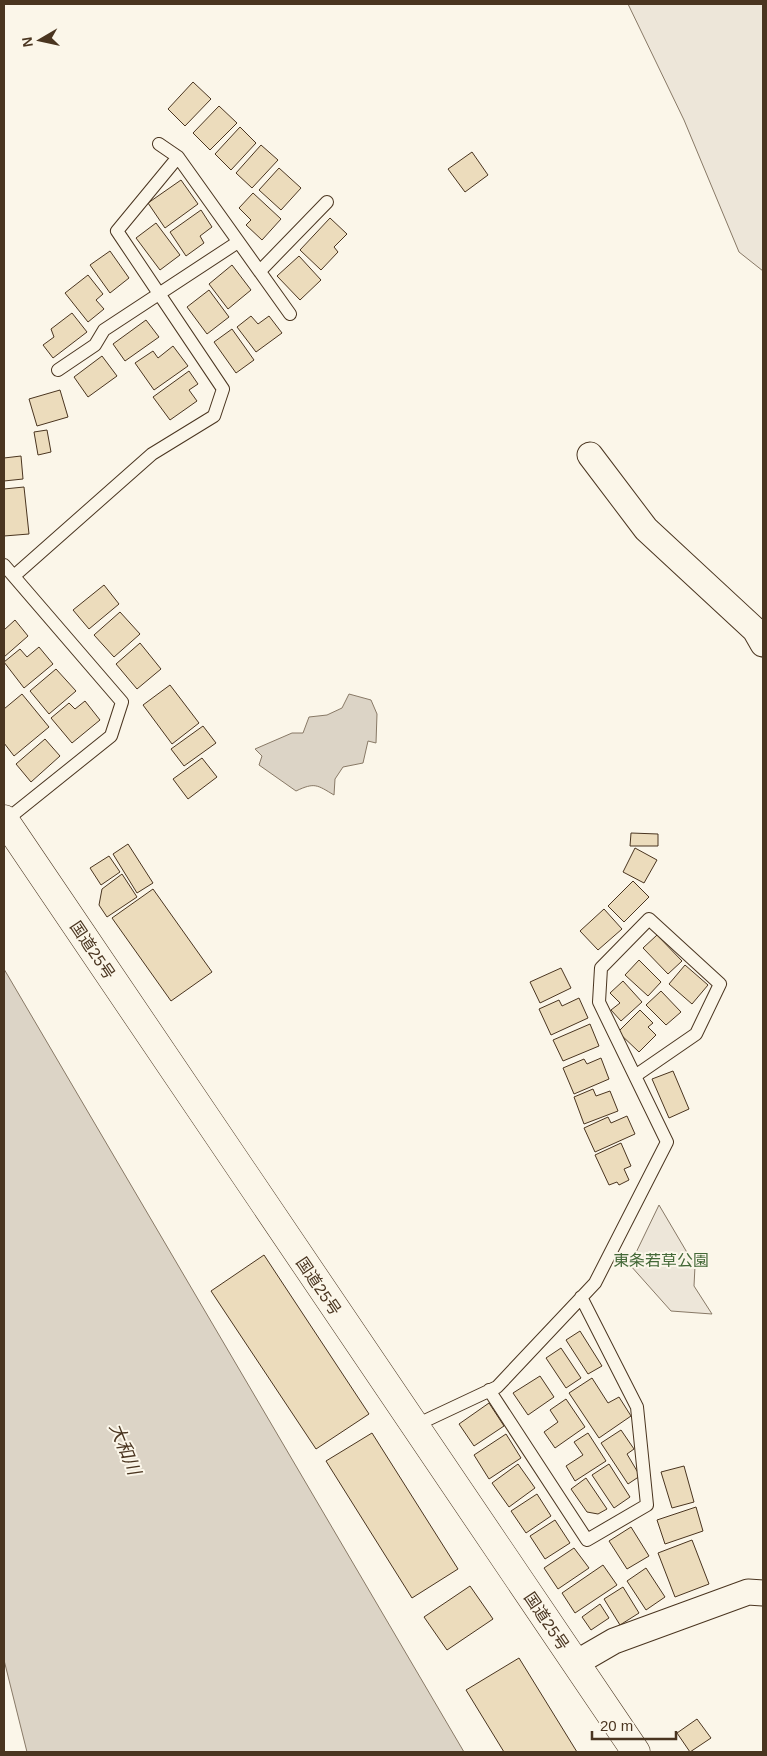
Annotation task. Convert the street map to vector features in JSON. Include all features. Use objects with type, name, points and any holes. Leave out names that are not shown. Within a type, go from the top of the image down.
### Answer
[{"type":"highway","name":"国道25号","points":[[5,820],[636,1752]]},
{"type":"street","points":[[590,455],[646,529],[755,630],[763,644]]},
{"type":"street","points":[[576,1663],[614,1641],[748,1592],[763,1593]]},
{"type":"lane","points":[[159,144],[178,157],[290,314]]},
{"type":"lane","points":[[14,576],[152,454],[214,416],[223,390],[118,231],[178,157]]},
{"type":"lane","points":[[260,271],[327,202]]},
{"type":"lane","points":[[58,370],[95,344],[104,330],[238,242]]},
{"type":"lane","points":[[4,565],[122,702],[111,736],[5,820]]},
{"type":"lane","points":[[414,1426],[497,1387],[595,1283],[667,1142],[599,1002],[601,968],[649,919],[720,984],[696,1034],[635,1076]]},
{"type":"lane","points":[[489,1390],[587,1540],[646,1505],[637,1407],[581,1297]]},
{"type":"green space","points":[[628,4],[763,4],[763,271],[739,252],[684,120]]},
{"type":"green space","name":"東条若草公園","points":[[659,1205],[695,1266],[694,1286],[712,1314],[671,1311],[630,1265]]},
{"type":"water","points":[[349,694],[371,700],[377,714],[376,743],[368,741],[363,763],[343,767],[335,779],[334,795],[316,786],[308,786],[296,791],[259,765],[262,756],[255,749],[292,733],[303,733],[309,717],[327,715],[342,708]]},
{"type":"water","name":"大和川","points":[[4,969],[464,1752],[27,1752],[4,1660]]},
{"type":"building","points":[[193,82],[211,99],[185,126],[168,109]]},
{"type":"building","points":[[219,106],[237,123],[210,150],[193,133]]},
{"type":"building","points":[[240,127],[256,143],[231,170],[215,154]]},
{"type":"building","points":[[261,145],[278,160],[252,188],[236,173]]},
{"type":"building","points":[[472,152],[488,175],[465,192],[448,169]]},
{"type":"building","points":[[279,168],[301,188],[281,210],[259,190]]},
{"type":"building","points":[[181,180],[198,204],[165,228],[148,203]]},
{"type":"building","points":[[253,193],[281,219],[262,240],[246,225],[251,220],[239,208]]},
{"type":"building","points":[[201,210],[212,227],[200,236],[204,243],[186,256],[170,232]]},
{"type":"building","points":[[330,218],[347,234],[334,247],[338,252],[321,270],[300,250]]},
{"type":"building","points":[[156,223],[180,255],[160,270],[136,238]]},
{"type":"building","points":[[110,251],[129,278],[110,293],[90,265]]},
{"type":"building","points":[[299,256],[321,280],[300,300],[277,276]]},
{"type":"building","points":[[232,265],[251,290],[228,309],[209,284]]},
{"type":"building","points":[[88,275],[103,294],[96,300],[104,309],[88,322],[65,293]]},
{"type":"building","points":[[209,290],[229,317],[207,334],[187,307]]},
{"type":"building","points":[[72,313],[87,332],[53,358],[43,345],[54,337],[51,329]]},
{"type":"building","points":[[251,316],[258,324],[269,316],[282,333],[256,352],[237,327]]},
{"type":"building","points":[[146,320],[159,337],[125,361],[113,344]]},
{"type":"building","points":[[232,329],[254,360],[236,373],[214,342]]},
{"type":"building","points":[[173,346],[188,366],[154,390],[135,363],[153,351],[158,358]]},
{"type":"building","points":[[102,356],[117,376],[88,397],[74,377]]},
{"type":"building","points":[[189,371],[198,384],[189,390],[197,401],[170,420],[153,397]]},
{"type":"building","points":[[60,390],[68,417],[37,426],[29,399]]},
{"type":"building","points":[[47,430],[51,452],[38,455],[34,432]]},
{"type":"building","points":[[21,456],[23,479],[4,481],[4,458]]},
{"type":"building","points":[[24,487],[29,534],[4,536],[4,489]]},
{"type":"building","points":[[104,585],[119,604],[89,629],[73,610]]},
{"type":"building","points":[[120,612],[140,634],[114,657],[94,635]]},
{"type":"building","points":[[15,620],[28,636],[4,657],[4,630]]},
{"type":"building","points":[[140,643],[161,669],[137,689],[116,664]]},
{"type":"building","points":[[39,647],[53,664],[24,688],[4,662],[20,649],[27,657]]},
{"type":"building","points":[[56,669],[76,691],[49,714],[30,691]]},
{"type":"building","points":[[170,685],[199,723],[172,744],[143,705]]},
{"type":"building","points":[[22,694],[49,727],[14,756],[4,743],[4,709]]},
{"type":"building","points":[[85,701],[100,720],[72,743],[51,718],[69,703],[75,709]]},
{"type":"building","points":[[203,726],[216,743],[184,766],[171,749]]},
{"type":"building","points":[[45,739],[60,756],[31,782],[16,764]]},
{"type":"building","points":[[202,758],[217,777],[188,799],[173,779]]},
{"type":"building","points":[[631,833],[658,834],[658,846],[630,846]]},
{"type":"building","points":[[128,844],[153,883],[137,893],[113,854]]},
{"type":"building","points":[[635,848],[657,860],[644,883],[623,872]]},
{"type":"building","points":[[109,856],[120,872],[101,885],[90,868]]},
{"type":"building","points":[[122,874],[137,897],[107,917],[99,905],[102,889]]},
{"type":"building","points":[[633,881],[649,897],[624,922],[608,906]]},
{"type":"building","points":[[153,889],[212,972],[171,1001],[112,918]]},
{"type":"building","points":[[604,909],[622,929],[598,950],[580,931]]},
{"type":"building","points":[[657,935],[682,961],[668,974],[643,948]]},
{"type":"building","points":[[639,960],[661,982],[648,996],[625,975]]},
{"type":"building","points":[[685,965],[708,985],[692,1004],[669,984]]},
{"type":"building","points":[[561,968],[571,988],[540,1003],[530,982]]},
{"type":"building","points":[[623,981],[642,1002],[621,1021],[611,1010],[620,1003],[610,993]]},
{"type":"building","points":[[661,991],[681,1012],[666,1025],[646,1005]]},
{"type":"building","points":[[579,998],[588,1018],[551,1035],[539,1009],[559,1000],[562,1006]]},
{"type":"building","points":[[640,1010],[653,1023],[648,1027],[656,1035],[639,1052],[618,1032]]},
{"type":"building","points":[[590,1024],[599,1046],[563,1061],[553,1040]]},
{"type":"building","points":[[601,1058],[609,1079],[574,1094],[563,1068],[584,1059],[587,1064]]},
{"type":"building","points":[[673,1071],[689,1109],[669,1118],[652,1079]]},
{"type":"building","points":[[593,1089],[596,1096],[610,1091],[618,1111],[584,1124],[574,1097]]},
{"type":"building","points":[[627,1116],[635,1134],[595,1152],[584,1128],[608,1117],[611,1123]]},
{"type":"building","points":[[621,1143],[631,1166],[624,1169],[629,1180],[619,1185],[617,1182],[609,1185],[595,1155]]},
{"type":"building","points":[[264,1255],[369,1414],[316,1449],[211,1291]]},
{"type":"building","points":[[580,1331],[602,1366],[588,1374],[566,1340]]},
{"type":"building","points":[[561,1348],[581,1378],[566,1388],[546,1358]]},
{"type":"building","points":[[540,1376],[554,1397],[528,1415],[513,1393]]},
{"type":"building","points":[[592,1378],[608,1403],[619,1397],[631,1416],[599,1438],[569,1393]]},
{"type":"building","points":[[566,1399],[585,1427],[555,1448],[544,1432],[558,1422],[550,1410]]},
{"type":"building","points":[[489,1403],[504,1426],[474,1446],[459,1424]]},
{"type":"building","points":[[621,1430],[634,1449],[627,1454],[640,1476],[628,1484],[601,1443]]},
{"type":"building","points":[[372,1433],[458,1569],[412,1598],[326,1461]]},
{"type":"building","points":[[588,1433],[606,1461],[575,1481],[566,1466],[583,1455],[574,1442]]},
{"type":"building","points":[[506,1434],[521,1458],[489,1479],[474,1455]]},
{"type":"building","points":[[518,1464],[535,1488],[509,1507],[492,1483]]},
{"type":"building","points":[[609,1464],[630,1497],[614,1508],[592,1475]]},
{"type":"building","points":[[684,1466],[694,1502],[672,1508],[661,1472]]},
{"type":"building","points":[[586,1478],[607,1509],[598,1514],[587,1512],[571,1489]]},
{"type":"building","points":[[537,1494],[551,1516],[526,1533],[511,1511]]},
{"type":"building","points":[[696,1507],[703,1531],[665,1544],[657,1520]]},
{"type":"building","points":[[555,1520],[570,1543],[545,1559],[530,1536]]},
{"type":"building","points":[[631,1527],[649,1556],[627,1569],[609,1541]]},
{"type":"building","points":[[692,1540],[709,1584],[675,1597],[658,1553]]},
{"type":"building","points":[[574,1548],[589,1568],[558,1589],[544,1568]]},
{"type":"building","points":[[603,1565],[617,1585],[575,1613],[562,1593]]},
{"type":"building","points":[[646,1568],[665,1597],[646,1610],[627,1581]]},
{"type":"building","points":[[470,1586],[493,1619],[447,1650],[424,1617]]},
{"type":"building","points":[[623,1587],[639,1613],[620,1625],[604,1599]]},
{"type":"building","points":[[600,1604],[609,1618],[591,1630],[582,1617]]},
{"type":"building","points":[[519,1658],[577,1752],[504,1752],[466,1690]]},
{"type":"building","points":[[697,1719],[711,1738],[690,1752],[677,1733]]}]
